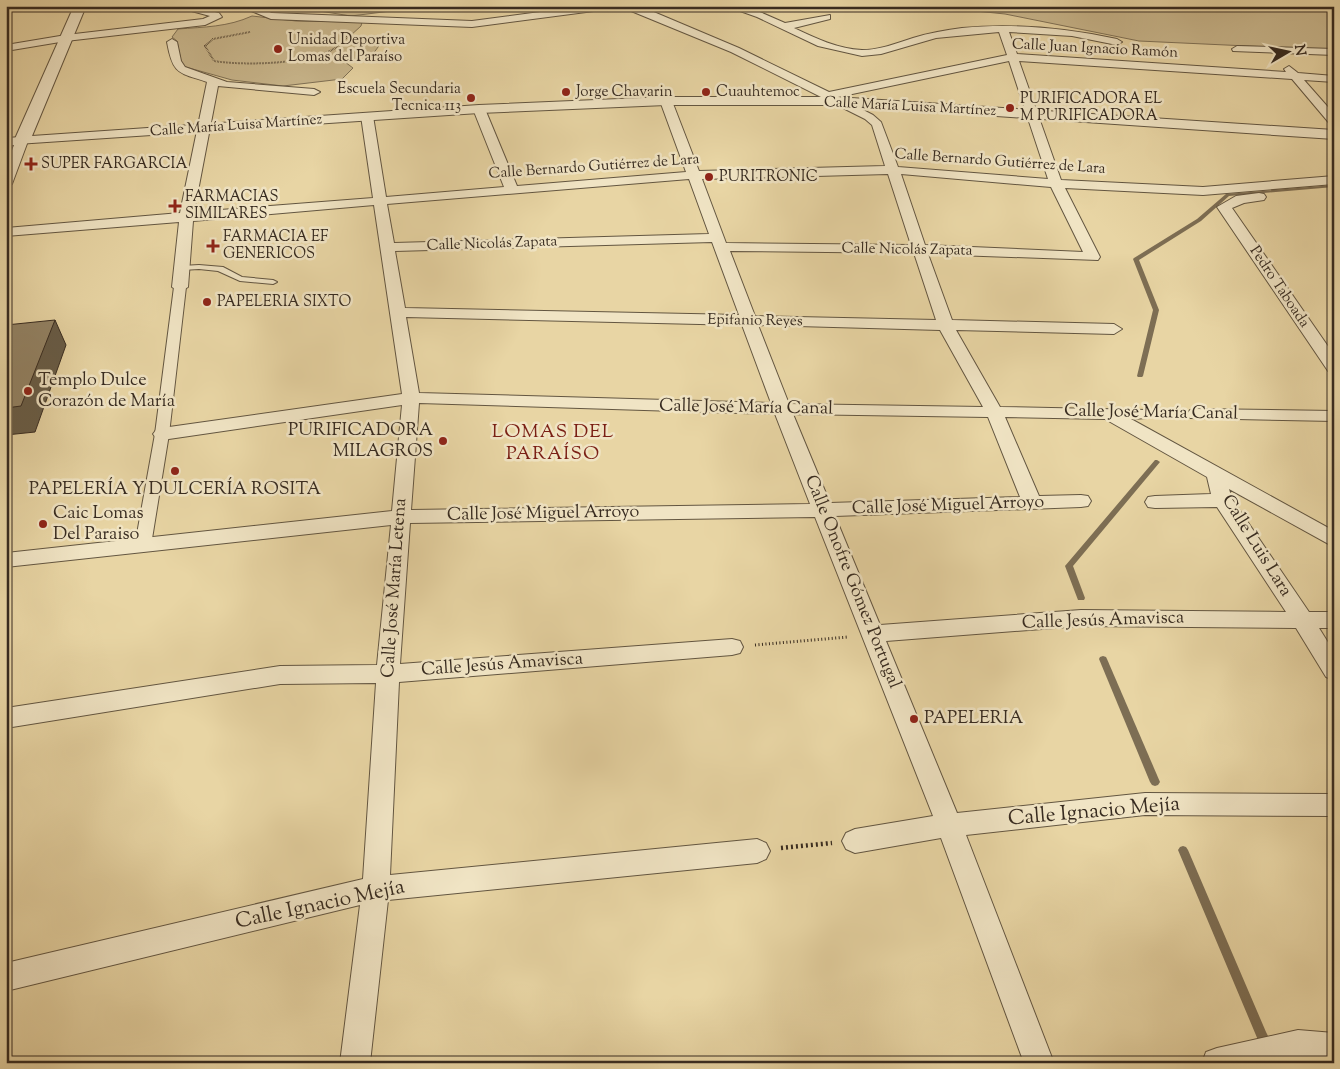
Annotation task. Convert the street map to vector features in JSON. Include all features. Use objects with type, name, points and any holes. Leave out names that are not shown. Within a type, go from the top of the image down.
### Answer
[{"type":"street","points":[[6,184],[22,141],[80,6]]},
{"type":"street","points":[[244,6],[271,16],[357,21],[472,24],[609,6]]},
{"type":"street","points":[[624,6],[646,12],[735,50],[877,124],[945,324],[994,410],[1032,503]]},
{"type":"street","points":[[730,6],[759,14],[783,27],[827,46],[861,53],[883,50],[938,34],[1003,28],[1074,33],[1117,42]]},
{"type":"street","points":[[6,48],[66,38],[205,22],[217,17],[216,15],[186,7]]},
{"type":"street","points":[[783,27],[827,17]]},
{"type":"street","points":[[1003,28],[1056,184]]},
{"type":"street","points":[[172,42],[176,61],[182,69],[213,81],[243,87],[314,92]]},
{"type":"street","points":[[1237,49],[1334,52]]},
{"type":"street","points":[[1276,49],[1292,76],[1334,122]]},
{"type":"street","name":"Calle Juan Ignacio Ramón","points":[[832,99],[1013,58],[1334,79]]},
{"type":"street","points":[[143,545],[162,434],[180,287],[186,218],[213,81]]},
{"type":"street","name":"Calle María Luisa Martínez","points":[[6,142],[479,109],[666,101],[832,99],[1334,135]]},
{"type":"street","name":"Calle Onofre Gómez Portugal","points":[[666,101],[782,409],[949,825],[1039,1063]]},
{"type":"street","points":[[479,109],[512,190]]},
{"type":"street","name":"Calle José María Letena","points":[[355,1063],[376,889],[388,674],[411,398],[367,116]]},
{"type":"street","name":"Calle Bernardo Gutiérrez de Lara","points":[[6,232],[694,175],[894,170],[1056,184],[1203,191],[1334,180]]},
{"type":"street","name":"Calle Nicolás Zapata","points":[[387,247],[719,242],[1093,257],[1056,184]]},
{"type":"street","name":"Pedro Taboada","points":[[1334,190],[1241,199],[1224,207],[1334,367]]},
{"type":"street","name":"Epifanio Reyes","points":[[397,312],[1114,329]]},
{"type":"street","name":"Calle José María Canal","points":[[162,434],[411,398],[782,409],[994,410],[1141,414]]},
{"type":"street","name":"Calle Luis Lara","points":[[1107,413],[1216,474],[1222,500],[1302,619],[1334,671]]},
{"type":"street","name":"Calle José María Canal","points":[[1196,414],[1334,416]]},
{"type":"street","points":[[1216,474],[1334,540]]},
{"type":"street","points":[[1155,502],[1222,500]]},
{"type":"street","name":"Calle José Miguel Arroyo","points":[[6,560],[401,517],[822,510],[1081,501]]},
{"type":"street","name":"Calle Jesús Amavisca","points":[[873,634],[1081,618],[1334,620]]},
{"type":"street","name":"Calle Jesús Amavisca","points":[[6,718],[280,675],[388,674],[732,647]]},
{"type":"street","name":"Calle Ignacio Mejía","points":[[855,841],[949,825],[1145,804],[1334,806]]},
{"type":"street","name":"Calle Ignacio Mejía","points":[[6,977],[376,889],[757,851]]},
{"type":"street","points":[[1217,1063],[1298,1045],[1334,1048]]},
{"type":"lane","points":[[182,268],[199,266],[220,269],[240,279],[273,282]]},
{"type":"path","points":[[250,32],[213,39],[205,46],[214,61],[227,64],[276,64],[338,48],[345,44],[357,21]]},
{"type":"path","name":"Calle José María Canal","points":[[1141,414],[1196,414]]},
{"type":"path","points":[[732,647],[873,634]]},
{"type":"path","points":[[757,851],[855,841]]},
{"type":"shaded area","points":[[288,6],[431,6],[351,16]]},
{"type":"shaded area","points":[[927,6],[1334,6],[1334,50],[1139,41],[1005,14]]},
{"type":"shaded area","name":"Unidad Deportiva Lomas del Paraíso","points":[[252,16],[296,21],[362,22],[361,26],[350,36],[351,43],[381,43],[373,54],[345,62],[353,68],[342,79],[283,86],[232,80],[182,66],[177,41],[172,37],[178,29],[225,24]]},
{"type":"building","points":[[55,320],[21,406],[6,408],[6,325]]},
{"type":"waterway","points":[[1140,376],[1156,310],[1136,259],[1199,220],[1228,195],[1334,186]]},
{"type":"waterway","points":[[1081,598],[1069,566],[1157,462]]},
{"type":"waterway","points":[[1103,659],[1155,782]]},
{"type":"waterway","points":[[1183,850],[1262,1036]]},
{"type":"place","name":"Unidad Deportiva Lomas del Paraíso","points":[[278,49]]},
{"type":"place","name":"Jorge Chavarin","points":[[566,92]]},
{"type":"place","name":"Cuauhtemoc","points":[[706,92]]},
{"type":"place","name":"Escuela Secundaria Tecnica 113","points":[[471,98]]},
{"type":"place","name":"PURIFICADORA EL M PURIFICADORA","points":[[1010,108]]},
{"type":"place","name":"SUPER FARGARCIA","points":[[31,164]]},
{"type":"place","name":"PURITRONIC","points":[[709,177]]},
{"type":"place","name":"FARMACIAS SIMILARES","points":[[175,206]]},
{"type":"place","name":"FARMACIA EF GENERICOS","points":[[213,246]]},
{"type":"place","name":"PAPELERIA SIXTO","points":[[207,302]]},
{"type":"place","name":"Templo Dulce Corazón de María","points":[[28,391]]},
{"type":"place","name":"PURIFICADORA MILAGROS","points":[[443,441]]},
{"type":"place","name":"PAPELERÍA Y DULCERÍA ROSITA","points":[[175,471]]},
{"type":"place","name":"Caic Lomas Del Paraiso","points":[[43,524]]},
{"type":"place","name":"PAPELERIA","points":[[914,719]]},
{"type":"district","name":"LOMAS DEL PARAÍSO","points":[[553,443]]}]
